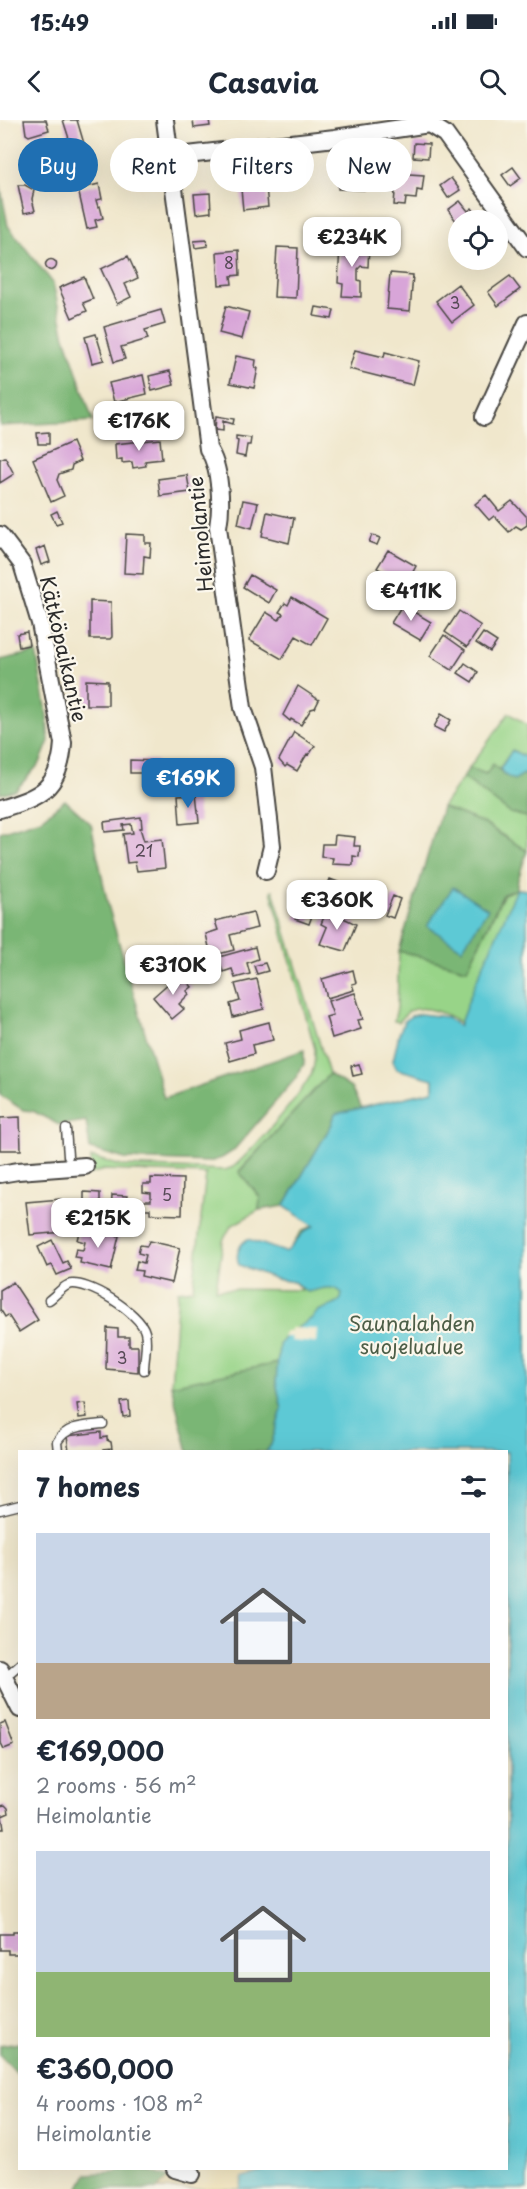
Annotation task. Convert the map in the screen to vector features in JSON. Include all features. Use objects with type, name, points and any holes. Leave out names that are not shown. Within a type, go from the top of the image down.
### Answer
[{"type":"street","name":"Heimolantie","points":[[165,120],[167,138]]},
{"type":"street","points":[[198,154],[335,138],[418,123],[445,134],[527,248]]},
{"type":"street","name":"Heimolantie","points":[[175,192],[208,449],[214,458],[217,479],[221,511],[218,527],[238,680],[243,708],[263,767],[272,846],[266,871]]},
{"type":"street","points":[[484,417],[527,323]]},
{"type":"street","name":"Kätköpaikantie","points":[[0,535],[22,564],[40,623],[63,743],[62,761],[55,778],[45,791],[30,800],[0,809]]},
{"type":"street","points":[[0,1174],[85,1166]]},
{"type":"street","points":[[1,1676],[18,1706]]},
{"type":"street","points":[[178,2170],[192,2174]]},
{"type":"lane","points":[[66,1129],[68,1156]]},
{"type":"lane","points":[[49,1300],[68,1285],[78,1285],[93,1289],[116,1302],[138,1320],[145,1332],[144,1370]]},
{"type":"lane","points":[[58,1450],[57,1442],[64,1432],[76,1427],[103,1424]]},
{"type":"lane","points":[[0,1510],[18,1506]]},
{"type":"lane","points":[[1,1676],[18,1665]]},
{"type":"green space","points":[[0,184],[8,226],[53,283],[64,333],[93,421],[0,426]]},
{"type":"green space","points":[[36,652],[46,707],[49,741],[40,763],[16,790],[0,794],[0,660]]},
{"type":"green space","points":[[509,713],[527,725],[527,758],[512,751],[499,769],[493,764],[486,774],[469,768]]},
{"type":"green space","points":[[493,764],[506,776],[524,774],[527,776],[527,817],[510,813],[463,777],[469,768],[486,774]]},
{"type":"green space","points":[[463,777],[510,813],[527,817],[527,851],[483,823],[442,807]]},
{"type":"green space","points":[[65,800],[91,824],[108,905],[164,1098],[304,1050],[304,1064],[295,1079],[233,1151],[222,1158],[209,1162],[125,1159],[90,1149],[86,1121],[59,1125],[33,1111],[23,1110],[0,1095],[0,832],[41,819]]},
{"type":"green space","points":[[442,807],[483,823],[527,851],[517,889],[503,894],[467,969],[399,951]]},
{"type":"green space","name":"Saunalahden suojelualue","points":[[517,889],[527,890],[527,1376],[268,1450],[263,1366],[171,1385],[178,1291],[193,1289],[206,1174],[104,1170],[82,1176],[82,1172],[92,1171],[91,1158],[121,1166],[225,1170],[233,1167],[276,1122],[307,1081],[314,1067],[315,1049],[271,891],[273,890],[329,1074],[239,1171],[260,1197],[259,1210],[231,1226],[223,1241],[216,1289],[302,1290],[294,1282],[276,1279],[285,1252],[290,1250],[301,1232],[314,1225],[284,1206],[335,1114],[433,1091],[433,1079],[460,1023],[443,1013],[428,1009],[409,1011],[399,1022],[394,1021],[397,1008],[399,951],[467,969],[504,894]]},
{"type":"green space","points":[[329,1074],[351,1088],[361,1108],[335,1114],[332,1124],[284,1206],[259,1210],[260,1197],[239,1172]]},
{"type":"green space","points":[[278,1363],[276,1382],[282,1409],[271,1445],[267,1450],[187,1450],[171,1385]]},
{"type":"green space","points":[[18,2043],[18,2074],[0,2055],[0,2046]]},
{"type":"green space","points":[[119,2170],[147,2170],[169,2178],[157,2189],[79,2189],[87,2174]]},
{"type":"sand","points":[[177,2170],[268,2170],[244,2177],[240,2189],[157,2189]]},
{"type":"water","points":[[512,750],[527,758],[527,776],[524,774],[514,780],[500,769]]},
{"type":"water","points":[[453,887],[488,909],[462,949],[427,926]]},
{"type":"water","name":"Saunalahden suojelualue","points":[[517,889],[527,890],[527,2189],[240,2189],[243,2177],[267,2170],[508,2170],[508,1450],[267,1450],[282,1409],[276,1382],[279,1345],[285,1336],[311,1319],[318,1311],[336,1304],[341,1299],[342,1293],[334,1288],[307,1292],[294,1282],[276,1279],[239,1265],[237,1257],[240,1247],[248,1239],[285,1252],[304,1232],[314,1226],[284,1206],[332,1124],[335,1114],[433,1091],[433,1079],[397,1069],[393,1061],[399,1034],[404,1022],[411,1016],[420,1014],[447,1017],[459,1026]]},
{"type":"pier","points":[[291,1328],[317,1329],[316,1343],[291,1341],[291,1337],[282,1337],[286,1331],[291,1331]]},
{"type":"building","points":[[24,120],[46,120],[49,130],[29,136],[26,134]]},
{"type":"building","points":[[63,120],[77,120],[82,138],[69,138]]},
{"type":"building","points":[[193,120],[209,120],[210,126],[194,128]]},
{"type":"building","points":[[414,143],[429,144],[428,158],[413,157]]},
{"type":"building","points":[[513,167],[521,178],[510,186],[502,175]]},
{"type":"building","points":[[412,174],[424,175],[422,191],[417,190],[416,199],[406,198],[405,206],[394,205],[395,192],[412,192]]},
{"type":"building","points":[[451,178],[460,190],[448,198],[440,186]]},
{"type":"building","points":[[98,184],[102,199],[96,200],[103,218],[95,220],[97,227],[87,229],[79,192],[98,192]]},
{"type":"building","points":[[20,192],[34,192],[32,199],[35,211],[24,213]]},
{"type":"building","points":[[241,192],[266,192],[268,207],[243,210]]},
{"type":"building","points":[[210,193],[211,212],[196,214],[194,194]]},
{"type":"building","points":[[460,201],[467,210],[448,210]]},
{"type":"building","points":[[207,240],[208,246],[195,248],[194,241]]},
{"type":"building","points":[[340,245],[369,246],[368,267],[361,266],[358,269],[361,297],[342,296],[343,284],[338,283]]},
{"type":"building","points":[[277,247],[298,248],[296,298],[274,297]]},
{"type":"building","points":[[239,250],[240,275],[231,276],[232,284],[219,285],[217,252]]},
{"type":"building","points":[[128,256],[138,278],[125,284],[131,297],[117,304],[101,269]]},
{"type":"building","points":[[51,260],[55,261],[55,269],[51,270],[47,269],[46,265],[47,261]]},
{"type":"building","points":[[390,273],[413,275],[410,311],[387,309]]},
{"type":"building","points":[[510,276],[520,289],[498,306],[488,292]]},
{"type":"building","points":[[84,277],[93,299],[83,303],[87,311],[72,318],[59,288]]},
{"type":"building","points":[[458,284],[474,305],[452,322],[436,301]]},
{"type":"building","points":[[226,306],[249,312],[242,339],[219,333]]},
{"type":"building","points":[[316,307],[334,310],[332,319],[314,316]]},
{"type":"building","points":[[161,310],[165,324],[145,330],[148,339],[121,347],[125,359],[114,362],[104,327]]},
{"type":"building","points":[[96,334],[104,360],[92,363],[85,337]]},
{"type":"building","points":[[355,350],[384,357],[385,352],[419,361],[413,385],[349,369]]},
{"type":"building","points":[[236,356],[256,360],[255,368],[258,368],[254,388],[230,383]]},
{"type":"building","points":[[170,371],[174,385],[152,391],[149,376]]},
{"type":"building","points":[[143,375],[147,394],[114,402],[109,383]]},
{"type":"building","points":[[216,416],[234,419],[233,424],[223,421],[223,431],[215,430]]},
{"type":"building","points":[[49,432],[49,444],[38,444],[37,433]]},
{"type":"building","points":[[236,436],[251,438],[245,457],[236,455],[238,441]]},
{"type":"building","points":[[160,439],[162,459],[145,461],[146,466],[133,468],[132,462],[122,463],[122,459],[116,460],[115,444]]},
{"type":"building","points":[[72,442],[80,461],[72,465],[71,470],[59,474],[57,480],[64,496],[51,502],[33,459]]},
{"type":"building","points":[[5,457],[14,474],[0,483],[0,459]]},
{"type":"building","points":[[187,475],[190,492],[160,496],[158,479]]},
{"type":"building","points":[[486,495],[499,511],[512,501],[527,517],[527,525],[521,529],[516,526],[509,532],[494,516],[489,520],[475,504]]},
{"type":"building","points":[[243,500],[258,503],[252,528],[238,524]]},
{"type":"building","points":[[57,511],[62,522],[56,524],[51,514]]},
{"type":"building","points":[[267,512],[294,518],[289,543],[262,536]]},
{"type":"building","points":[[126,534],[145,535],[145,543],[151,543],[150,557],[144,556],[143,574],[124,573]]},
{"type":"building","points":[[372,535],[380,538],[377,545],[369,542]]},
{"type":"building","points":[[45,546],[50,562],[41,565],[36,550]]},
{"type":"building","points":[[388,550],[416,566],[406,585],[377,568]]},
{"type":"building","points":[[250,575],[276,590],[269,603],[243,587]]},
{"type":"building","points":[[423,575],[436,584],[429,594],[416,585]]},
{"type":"building","points":[[292,597],[327,618],[312,645],[296,636],[282,659],[249,640],[266,612],[279,620],[283,614],[279,612],[285,603],[288,605]]},
{"type":"building","points":[[90,601],[111,602],[112,637],[110,639],[90,639]]},
{"type":"building","points":[[402,605],[431,622],[420,640],[391,623]]},
{"type":"building","points":[[459,611],[481,626],[467,647],[445,632]]},
{"type":"building","points":[[27,632],[29,645],[19,647],[17,634]]},
{"type":"building","points":[[483,633],[497,642],[490,652],[476,643]]},
{"type":"building","points":[[444,635],[465,650],[452,670],[430,656]]},
{"type":"building","points":[[465,663],[478,672],[472,682],[458,673]]},
{"type":"building","points":[[86,680],[108,681],[108,705],[86,705]]},
{"type":"building","points":[[298,686],[319,700],[301,725],[291,719],[290,721],[283,715]]},
{"type":"building","points":[[441,714],[451,720],[444,732],[434,727]]},
{"type":"building","points":[[294,732],[315,746],[309,755],[307,754],[297,771],[287,765],[285,767],[279,760]]},
{"type":"building","points":[[130,760],[157,761],[157,773],[130,773]]},
{"type":"building","points":[[196,794],[199,822],[180,824],[178,795]]},
{"type":"building","points":[[141,817],[142,828],[140,828],[144,841],[162,839],[165,868],[137,871],[135,862],[127,863],[123,834],[133,833],[131,824],[123,825],[124,830],[105,832],[104,822]]},
{"type":"building","points":[[335,835],[355,837],[354,846],[360,846],[359,857],[353,856],[353,865],[332,864],[333,858],[321,857],[322,844],[334,844]]},
{"type":"building","points":[[330,879],[343,884],[337,899],[324,894]]},
{"type":"building","points":[[393,896],[400,899],[393,918],[385,915]]},
{"type":"building","points":[[303,900],[316,905],[309,924],[295,919]]},
{"type":"building","points":[[327,910],[356,924],[345,951],[320,944],[327,927],[321,924]]},
{"type":"building","points":[[253,912],[257,928],[230,935],[234,950],[211,956],[206,934],[218,930],[215,921]]},
{"type":"building","points":[[255,947],[258,959],[247,963],[250,974],[235,978],[232,969],[223,972],[219,957]]},
{"type":"building","points":[[265,963],[268,971],[257,974],[254,966]]},
{"type":"building","points":[[353,970],[356,983],[352,984],[354,990],[327,998],[322,979]]},
{"type":"building","points":[[180,973],[192,987],[187,991],[189,994],[179,1004],[184,1009],[172,1019],[153,997]]},
{"type":"building","points":[[257,979],[264,1009],[233,1017],[230,1004],[240,1001],[235,984]]},
{"type":"building","points":[[355,993],[363,1019],[358,1020],[361,1029],[332,1038],[326,1017],[333,1015],[328,1001]]},
{"type":"building","points":[[269,1022],[273,1040],[252,1045],[254,1054],[230,1061],[225,1043],[241,1039],[239,1030]]},
{"type":"building","points":[[359,1064],[362,1074],[353,1076],[351,1066]]},
{"type":"building","points":[[20,1117],[21,1150],[0,1150],[0,1118]]},
{"type":"building","points":[[151,1178],[183,1179],[182,1215],[150,1214],[150,1209],[143,1209],[143,1201],[151,1201],[151,1193],[143,1192],[143,1184],[151,1184]]},
{"type":"building","points":[[84,1192],[100,1193],[100,1202],[84,1202]]},
{"type":"building","points":[[112,1195],[127,1196],[125,1229],[110,1228]]},
{"type":"building","points":[[61,1199],[64,1232],[30,1235],[26,1202]]},
{"type":"building","points":[[88,1228],[119,1236],[111,1270],[80,1263],[81,1258],[74,1257],[76,1249],[83,1250],[85,1242],[77,1240],[79,1232],[87,1234]]},
{"type":"building","points":[[52,1240],[63,1263],[67,1261],[71,1269],[57,1275],[52,1265],[47,1267],[38,1247]]},
{"type":"building","points":[[149,1241],[180,1248],[172,1283],[141,1276],[142,1271],[135,1270],[137,1261],[144,1263],[146,1255],[138,1253],[140,1245],[147,1246]]},
{"type":"building","points":[[13,1282],[38,1320],[19,1332],[8,1315],[5,1317],[0,1309],[0,1290]]},
{"type":"building","points":[[107,1328],[118,1329],[118,1337],[129,1337],[129,1346],[138,1346],[138,1372],[106,1369]]},
{"type":"building","points":[[129,1401],[130,1416],[123,1417],[121,1402]]},
{"type":"building","points":[[85,1403],[87,1417],[79,1418],[77,1404]]},
{"type":"building","points":[[101,1432],[101,1438],[107,1437],[112,1449],[69,1450],[67,1436]]},
{"type":"building","points":[[5,1722],[14,1745],[4,1749],[0,1741],[0,1724]]},
{"type":"building","points":[[5,1805],[9,1813],[2,1816],[4,1829],[0,1829],[0,1806]]},
{"type":"building","points":[[13,1931],[18,1931],[18,1954],[8,1954],[8,1950],[0,1950],[0,1934],[13,1934]]}]
